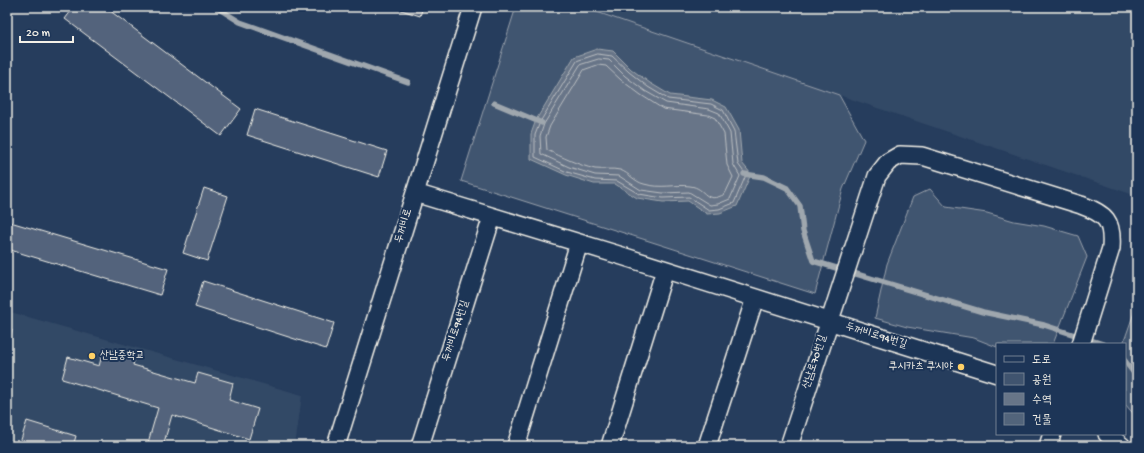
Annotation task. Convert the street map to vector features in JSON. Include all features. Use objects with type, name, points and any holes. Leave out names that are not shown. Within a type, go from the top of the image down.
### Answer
[{"type":"street","name":"두꺼비로","points":[[336,446],[473,7]]},
{"type":"street","name":"산남로70번길","points":[[789,446],[828,321],[877,176],[888,162],[900,154],[922,156],[1081,205],[1101,214],[1108,222],[1112,232],[1111,248],[1081,343]]},
{"type":"street","name":"두꺼비로94번길","points":[[415,193],[996,374]]},
{"type":"street","name":"두꺼비로94번길","points":[[420,446],[492,217]]},
{"type":"street","points":[[516,446],[579,243]]},
{"type":"street","points":[[610,446],[665,270]]},
{"type":"street","points":[[707,446],[755,298]]},
{"type":"street","points":[[1048,446],[1052,435]]},
{"type":"street","points":[[1108,435],[1122,446]]},
{"type":"shaded area","points":[[582,7],[1137,7],[1137,196],[839,95]]},
{"type":"shaded area","name":"산남중학교","points":[[7,311],[302,395],[295,446],[7,446]]},
{"type":"green space","points":[[516,7],[582,7],[839,95],[864,140],[843,189],[815,294],[461,181]]},
{"type":"green space","points":[[930,189],[946,207],[987,213],[1014,221],[1044,226],[1078,236],[1087,257],[1053,343],[996,343],[996,347],[974,338],[907,327],[875,318],[887,264],[913,197]]},
{"type":"green space","points":[[1137,304],[1137,418],[1126,405],[1126,343],[1123,343]]},
{"type":"water","points":[[597,49],[613,51],[631,69],[670,95],[712,100],[726,107],[739,130],[742,163],[751,174],[737,206],[720,213],[707,214],[688,201],[663,202],[637,198],[615,184],[594,184],[566,175],[531,159],[531,134],[536,120],[574,57]]},
{"type":"building","points":[[74,7],[105,7],[241,109],[221,136],[65,19]]},
{"type":"building","points":[[392,7],[423,7],[420,16]]},
{"type":"building","points":[[255,109],[387,151],[379,177],[247,135]]},
{"type":"building","points":[[204,188],[228,196],[207,261],[183,253]]},
{"type":"building","points":[[7,221],[168,269],[160,295],[7,249]]},
{"type":"building","points":[[203,281],[334,323],[326,349],[195,307]]},
{"type":"building","points":[[7,328],[12,330],[7,347]]},
{"type":"building","points":[[104,348],[135,357],[133,365],[195,383],[198,373],[233,383],[229,400],[258,409],[249,439],[172,415],[163,446],[147,446],[158,408],[62,379],[68,357],[99,366]]},
{"type":"building","points":[[27,421],[76,436],[73,446],[19,446]]},
{"type":"waterway","points":[[216,7],[240,22],[408,82]]},
{"type":"waterway","points":[[494,103],[542,123]]},
{"type":"waterway","points":[[744,174],[764,177],[787,188],[800,206],[803,231],[813,261],[983,312],[1044,325],[1100,343]]},
{"type":"waterway","points":[[1126,362],[1137,377]]},
{"type":"place","name":"산남중학교","points":[[92,356]]},
{"type":"place","name":"쿠시카츠 쿠시야","points":[[961,367]]}]
